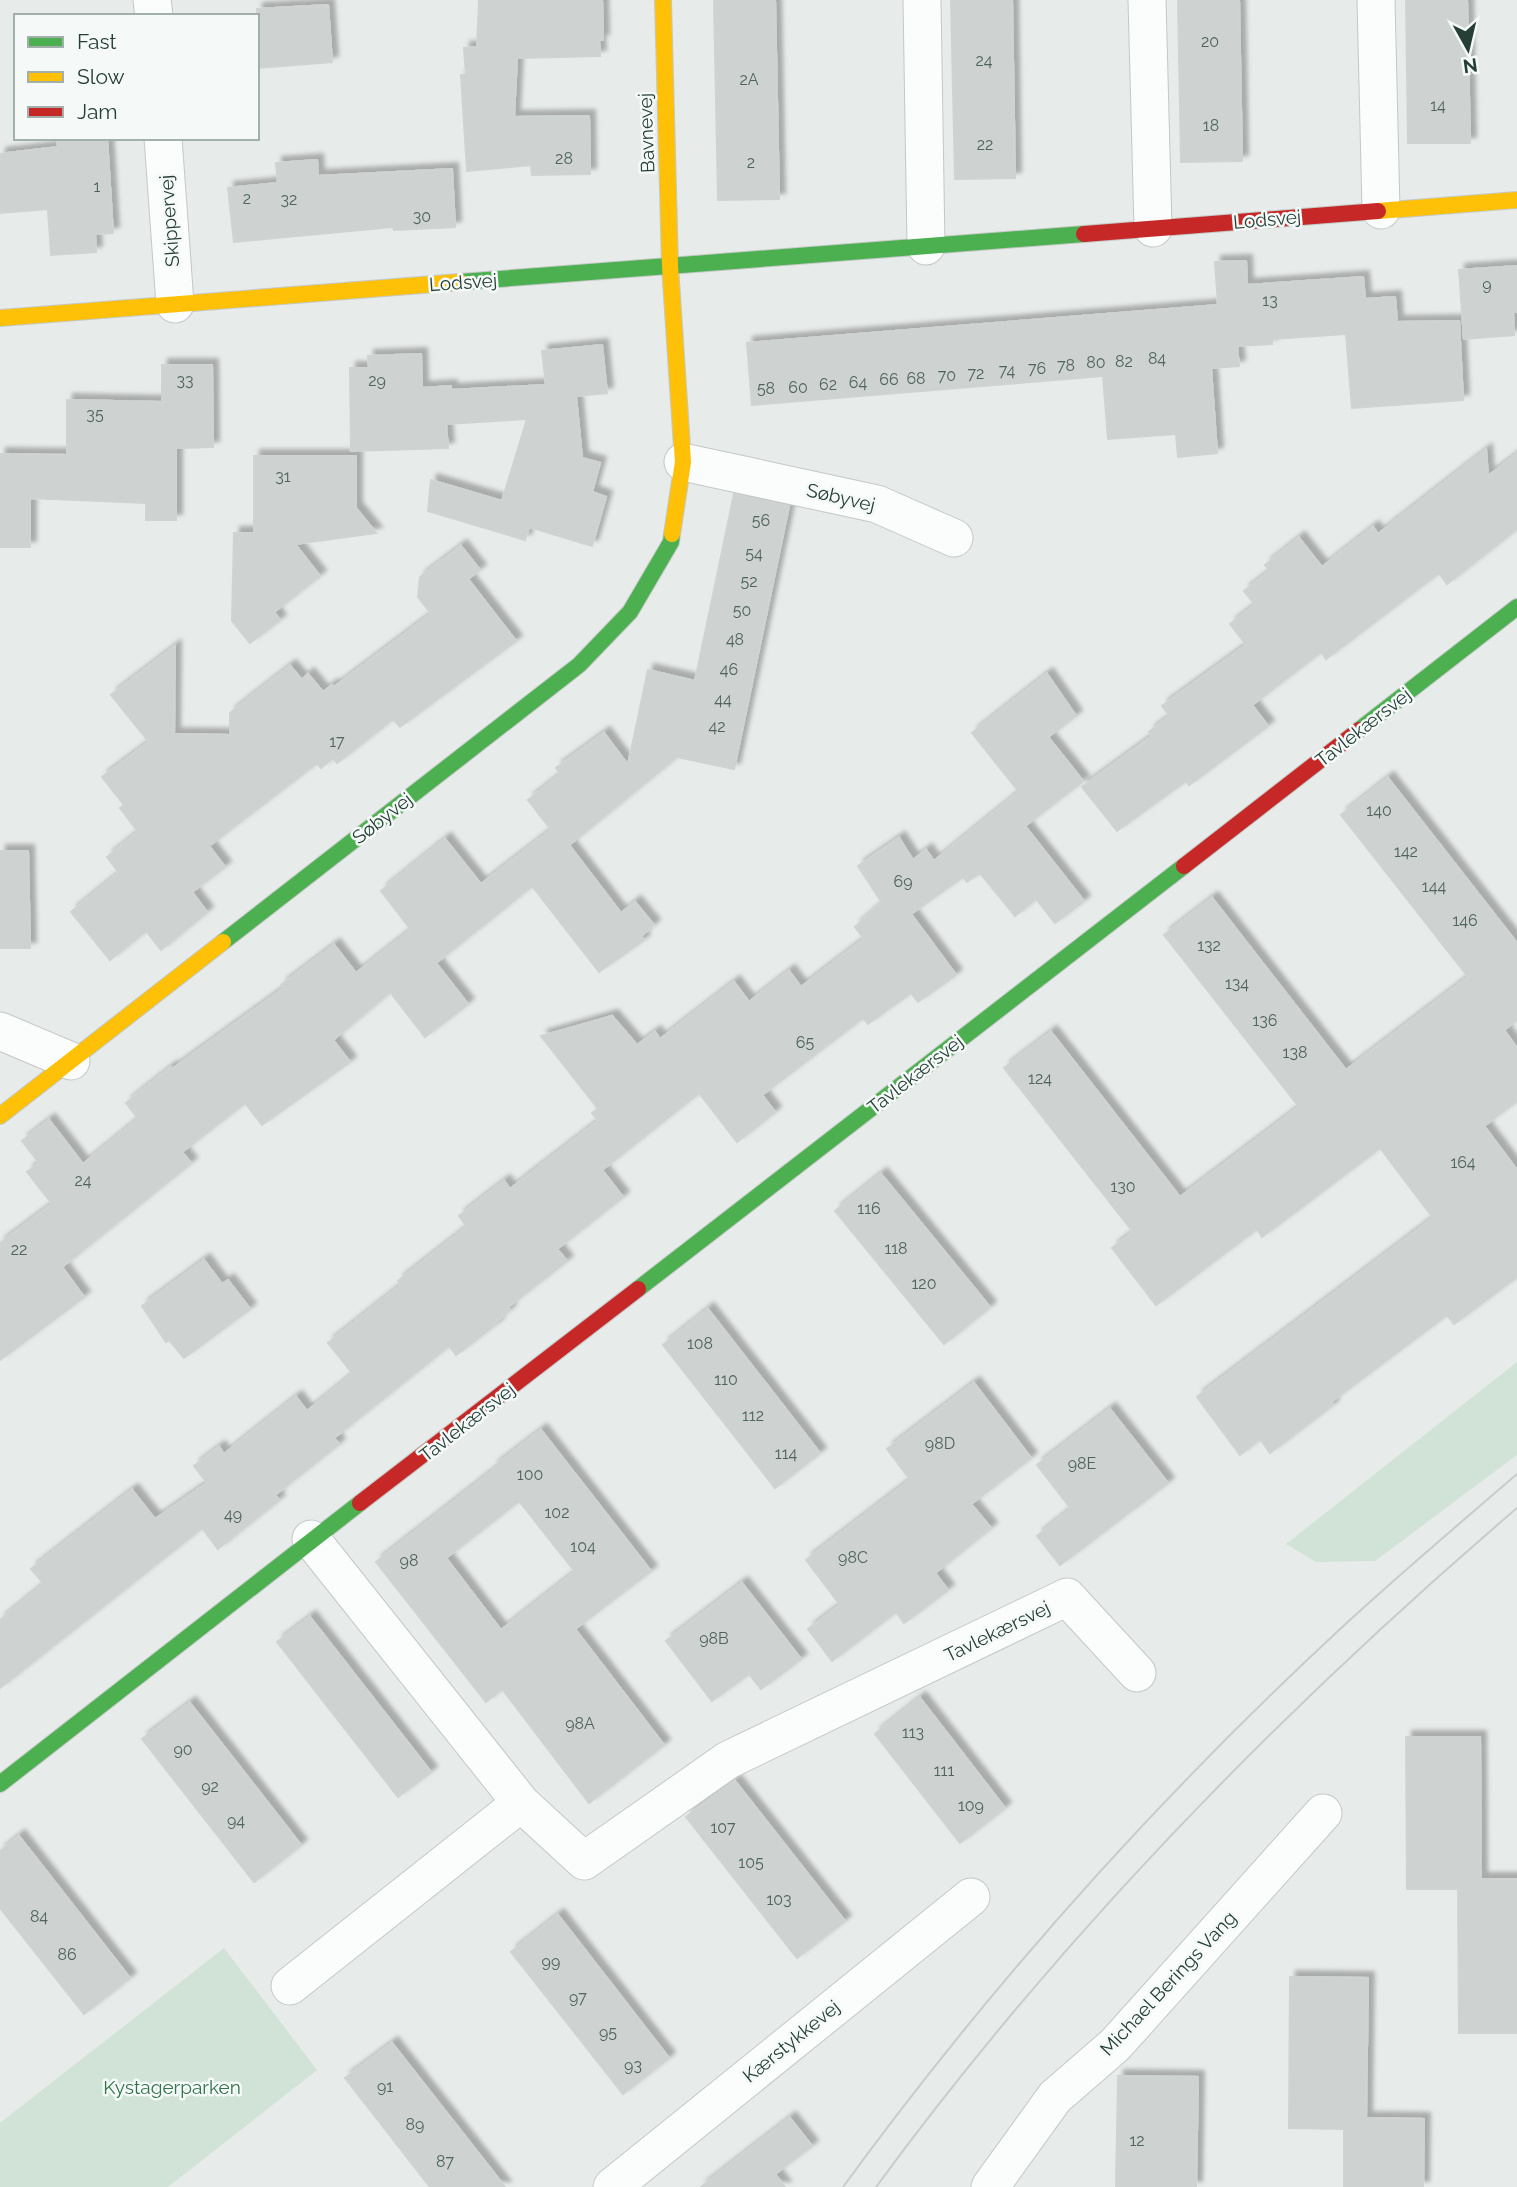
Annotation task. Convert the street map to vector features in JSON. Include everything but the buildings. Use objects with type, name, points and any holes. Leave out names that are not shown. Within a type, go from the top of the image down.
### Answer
[{"type":"street","name":"Bavnevej","points":[[663,0],[670,266]]},
{"type":"street","points":[[922,0],[926,246]]},
{"type":"street","points":[[1147,0],[1153,228]]},
{"type":"street","points":[[1376,0],[1381,210]]},
{"type":"street","name":"Skippervej","points":[[163,140],[175,304]]},
{"type":"street","name":"Lodsvej","points":[[0,318],[1517,200]]},
{"type":"street","name":"Søbyvej","points":[[0,1116],[579,665],[631,612],[671,542],[683,462],[670,266]]},
{"type":"street","name":"Søbyvej","points":[[683,462],[877,504],[954,538]]},
{"type":"street","name":"Tavlekærsvej","points":[[0,1784],[311,1539],[429,1451],[1517,607]]},
{"type":"street","points":[[0,1031],[71,1061]]},
{"type":"street","name":"Tavlekærsvej","points":[[311,1539],[522,1803],[584,1861],[728,1760],[1067,1597],[1138,1673]]},
{"type":"street","points":[[290,1986],[522,1803]]},
{"type":"street","name":"Michael Berings Vang","points":[[990,2187],[1055,2097],[1115,2045],[1323,1813]]},
{"type":"street","name":"Kærstykkevej","points":[[625,2183],[971,1897]]},
{"type":"green space","points":[[1517,1362],[1517,1455],[1375,1561],[1316,1562],[1286,1544]]},
{"type":"green space","name":"Kystagerparken","points":[[224,1948],[317,2070],[168,2187],[0,2187],[0,2123]]},
{"type":"tram line","points":[[843,2187],[956,2040],[1077,1897],[1140,1828],[1270,1695],[1338,1631],[1517,1474]]},
{"type":"tram line","points":[[876,2187],[1021,2003],[1177,1829],[1343,1664],[1517,1508]]},
{"type":"traffic: fast","points":[[460,282],[1084,234]]},
{"type":"traffic: fast","points":[[223,942],[579,665],[630,612],[671,542],[672,534]]},
{"type":"traffic: fast","points":[[1359,730],[1517,607]]},
{"type":"traffic: fast","points":[[638,1289],[1184,866]]},
{"type":"traffic: fast","points":[[0,1784],[360,1503]]},
{"type":"traffic: slow","points":[[663,0],[670,266],[683,462],[672,534]]},
{"type":"traffic: slow","points":[[1378,211],[1517,200]]},
{"type":"traffic: slow","points":[[0,318],[460,282]]},
{"type":"traffic: slow","points":[[0,1116],[223,942]]},
{"type":"traffic: jam","points":[[1084,234],[1378,211]]},
{"type":"traffic: jam","points":[[1184,866],[1359,730]]},
{"type":"traffic: jam","points":[[360,1503],[638,1289]]}]
